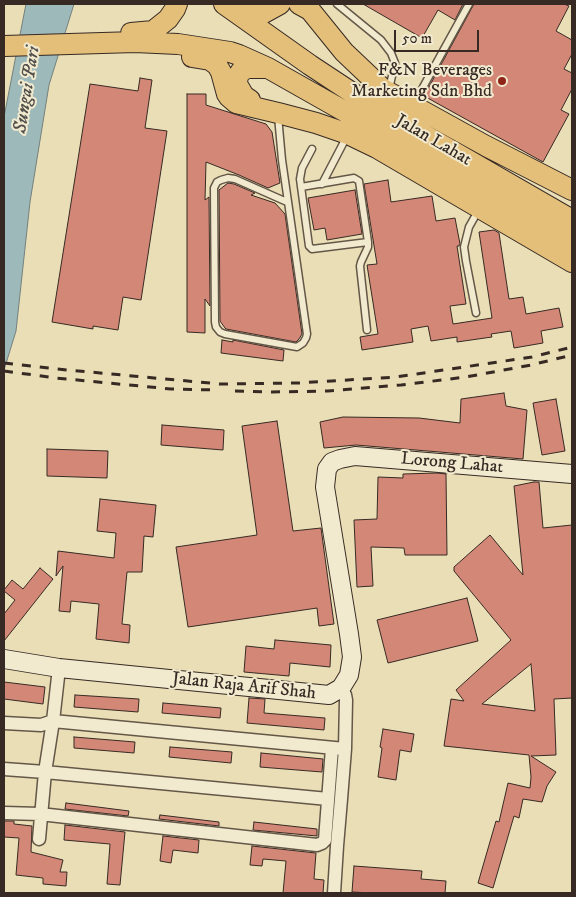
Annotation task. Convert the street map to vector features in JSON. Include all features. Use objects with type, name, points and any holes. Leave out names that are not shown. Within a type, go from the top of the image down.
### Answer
[{"type":"main road","points":[[67,44],[118,33],[153,31],[168,20],[176,9],[177,4]]},
{"type":"main road","points":[[226,5],[247,13],[260,15],[280,4]]},
{"type":"main road","points":[[277,42],[272,26],[275,18],[284,10],[300,4],[310,10],[344,52],[383,90],[572,190]]},
{"type":"main road","name":"Jalan Lahat","points":[[226,5],[277,42],[352,105],[572,240]]},
{"type":"main road","points":[[135,42],[162,52],[214,62],[221,72],[227,94],[236,103],[316,123],[348,134],[376,148],[572,262]]},
{"type":"main road","points":[[4,46],[135,42],[178,44],[230,52],[248,58],[352,105]]},
{"type":"main road","points":[[268,68],[244,69],[236,80],[244,96],[272,112]]},
{"type":"main road","name":"Jalan Lahat","points":[[352,105],[572,220]]},
{"type":"street","name":"Lorong Lahat","points":[[332,462],[340,458],[355,456],[572,474]]},
{"type":"street","name":"Jalan Raja Arif Shah","points":[[4,659],[60,668],[329,695],[341,688],[349,675],[352,657],[325,487],[327,469],[332,462]]},
{"type":"street","points":[[38,839],[45,772],[60,668]]},
{"type":"street","points":[[4,813],[40,814],[322,843],[325,840],[328,799],[339,749],[346,700],[341,688]]},
{"type":"street","points":[[4,723],[41,725],[53,721],[339,749]]},
{"type":"street","points":[[334,893],[339,749]]},
{"type":"street","points":[[4,769],[328,799]]},
{"type":"lane","points":[[337,4],[381,40],[390,53],[395,63],[389,93]]},
{"type":"lane","points":[[422,89],[469,4]]},
{"type":"lane","points":[[272,112],[288,202],[307,334],[303,344],[297,347],[220,332],[215,322],[214,188],[217,182],[228,178],[235,179],[288,202]]},
{"type":"lane","points":[[322,184],[348,134]]},
{"type":"lane","points":[[312,149],[301,173],[301,187],[309,246],[312,249],[368,242]]},
{"type":"lane","points":[[301,187],[354,178],[359,181],[368,242],[368,247],[360,266],[367,330]]},
{"type":"lane","points":[[476,313],[464,246],[469,227],[480,208]]},
{"type":"water","name":"Sungai Pari","points":[[26,4],[74,4],[49,85],[30,202],[16,331],[4,370],[4,117]]},
{"type":"building","points":[[363,4],[463,4],[455,20],[438,10],[422,38]]},
{"type":"building","name":"F&N Beverages Marketing Sdn Bhd","points":[[474,4],[564,4],[569,6],[556,31],[572,40],[572,54],[564,69],[572,73],[572,89],[561,110],[569,114],[543,162],[424,96]]},
{"type":"building","points":[[140,78],[152,80],[145,128],[167,131],[141,300],[123,297],[118,330],[93,326],[93,329],[52,322],[90,84],[138,91]]},
{"type":"building","points":[[187,94],[206,94],[206,105],[266,124],[272,132],[280,183],[268,188],[206,162],[205,200],[209,197],[210,306],[205,299],[205,333],[187,332]]},
{"type":"building","points":[[388,180],[391,202],[432,196],[436,221],[455,218],[460,244],[457,246],[466,304],[450,306],[453,324],[492,318],[479,232],[494,230],[499,233],[509,299],[523,297],[526,314],[559,308],[563,327],[541,331],[543,343],[514,348],[511,331],[491,334],[492,337],[457,342],[457,337],[431,341],[428,326],[411,329],[413,342],[362,350],[360,337],[378,334],[367,265],[377,264],[364,184]]},
{"type":"building","points":[[228,183],[255,193],[251,195],[275,203],[285,214],[302,334],[296,342],[226,329],[220,321],[219,190]]},
{"type":"building","points":[[355,190],[362,234],[327,240],[325,228],[314,230],[308,198]]},
{"type":"building","points":[[222,340],[233,342],[233,340],[284,350],[283,361],[221,353]]},
{"type":"building","points":[[504,393],[506,406],[527,410],[523,459],[356,445],[324,448],[320,422],[343,417],[419,418],[460,423],[461,399]]},
{"type":"building","points":[[556,399],[565,451],[542,455],[533,403]]},
{"type":"building","points":[[277,421],[293,531],[321,528],[334,624],[319,626],[317,608],[188,627],[176,547],[257,535],[242,426]]},
{"type":"building","points":[[162,425],[224,430],[223,450],[161,445]]},
{"type":"building","points":[[47,449],[108,451],[107,478],[47,476]]},
{"type":"building","points":[[403,474],[446,474],[447,555],[405,555],[404,548],[371,547],[373,586],[357,587],[354,520],[377,519],[378,477],[403,478]]},
{"type":"building","points":[[539,482],[543,528],[572,525],[572,698],[554,699],[556,755],[531,756],[556,772],[547,786],[542,802],[523,799],[519,818],[514,816],[493,888],[478,883],[496,821],[499,822],[508,783],[530,788],[529,755],[444,746],[451,699],[464,701],[456,690],[511,640],[454,571],[454,567],[490,535],[523,575],[514,486]],"holes":[[[531,664],[535,711],[482,704]]]},
{"type":"building","points":[[100,499],[156,505],[153,537],[144,536],[142,572],[127,572],[122,624],[130,625],[129,643],[96,639],[99,604],[71,601],[70,612],[59,611],[63,566],[56,576],[58,551],[114,558],[116,533],[97,531]]},
{"type":"building","points":[[40,568],[53,579],[4,641],[4,614],[15,600],[4,590],[12,580],[23,589]]},
{"type":"building","points":[[467,598],[478,641],[388,663],[377,620]]},
{"type":"building","points":[[275,640],[331,645],[330,667],[290,663],[289,676],[244,672],[246,646],[274,649]]},
{"type":"building","points":[[4,682],[45,687],[43,704],[4,699]]},
{"type":"building","points":[[75,695],[139,699],[138,712],[74,707]]},
{"type":"building","points":[[249,698],[265,699],[264,713],[325,718],[324,730],[247,723]]},
{"type":"building","points":[[163,703],[221,708],[220,718],[162,713]]},
{"type":"building","points":[[383,729],[414,734],[411,752],[400,750],[396,780],[378,777]]},
{"type":"building","points":[[74,737],[135,742],[134,753],[74,748]]},
{"type":"building","points":[[170,747],[232,752],[231,763],[169,757]]},
{"type":"building","points":[[261,753],[323,759],[322,772],[260,767]]},
{"type":"building","points":[[66,803],[129,811],[128,816],[65,809]]},
{"type":"building","points":[[160,815],[219,822],[219,826],[159,819]]},
{"type":"building","points":[[4,821],[14,821],[14,824],[32,826],[31,852],[63,860],[60,872],[67,872],[66,886],[43,884],[43,878],[16,875],[19,838],[4,837]]},
{"type":"building","points":[[254,822],[317,829],[317,836],[253,830]]},
{"type":"building","points":[[65,825],[125,832],[120,885],[107,884],[110,844],[64,840]]},
{"type":"building","points":[[163,836],[199,840],[198,853],[173,850],[171,863],[160,861]]},
{"type":"building","points":[[252,846],[316,853],[314,879],[324,880],[323,893],[283,893],[286,861],[263,859],[262,866],[250,865]]},
{"type":"building","points":[[354,866],[422,871],[421,879],[446,881],[445,893],[352,892]]},
{"type":"railway","points":[[4,363],[220,384],[298,383],[396,377],[532,357],[572,347]]},
{"type":"railway","points":[[235,391],[328,391],[401,385],[466,377],[572,355]]},
{"type":"railway","points":[[4,371],[171,389],[218,390]]},
{"type":"place","name":"F&N Beverages Marketing Sdn Bhd","points":[[502,81]]}]
